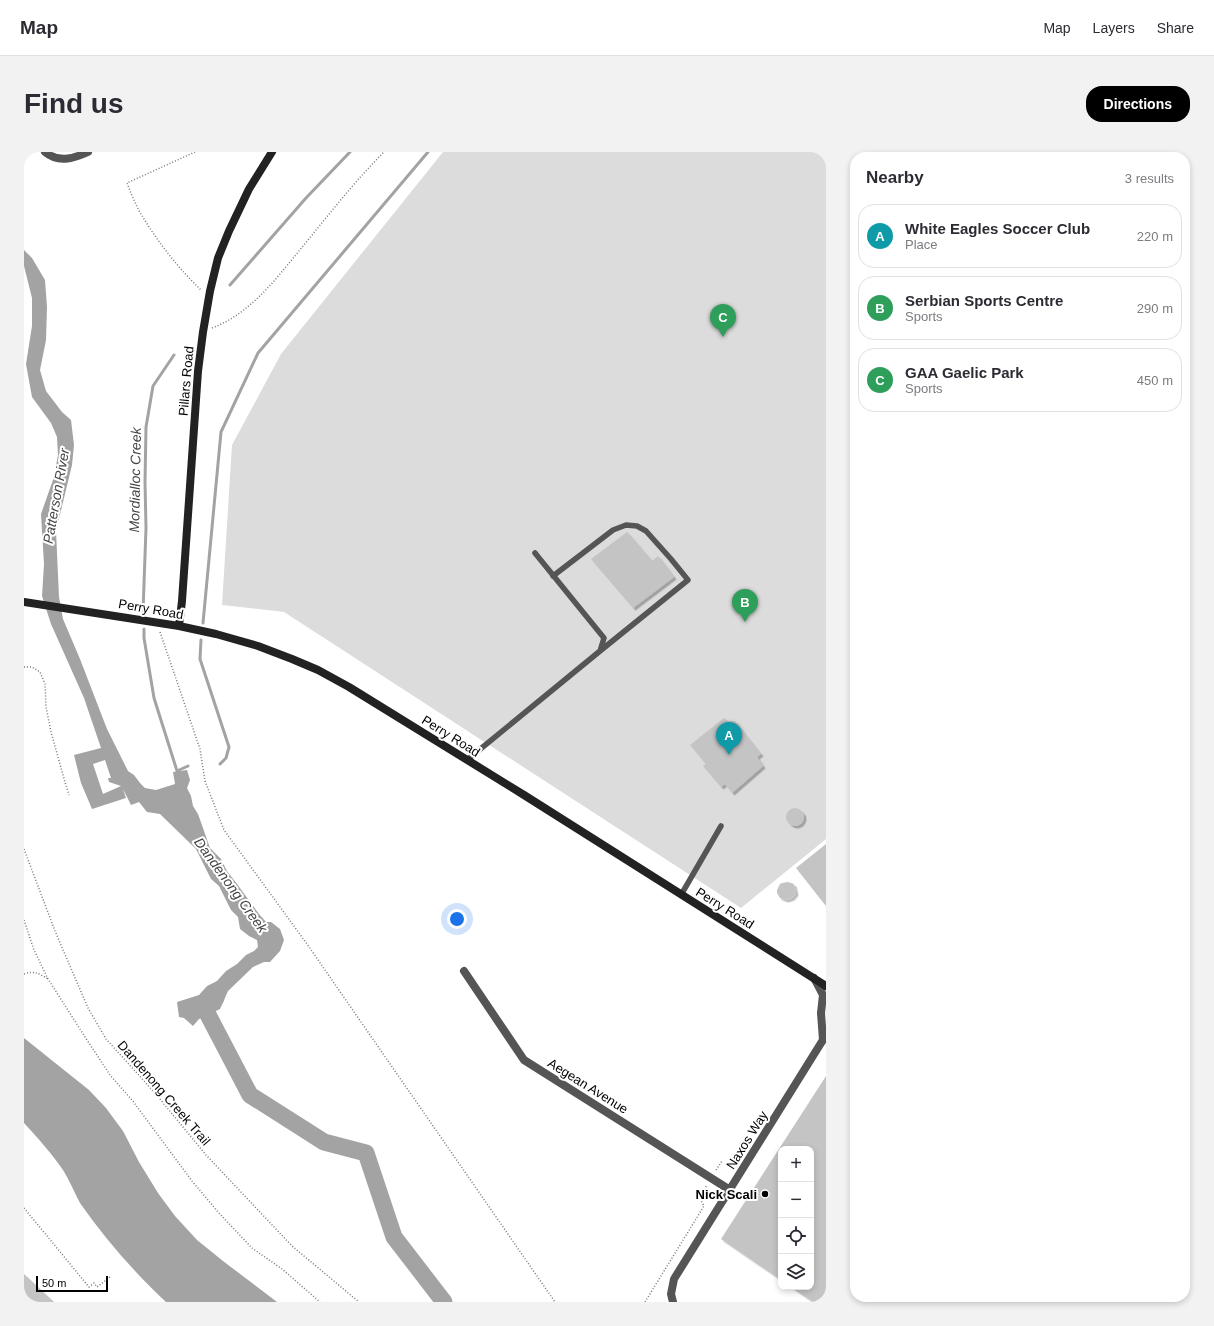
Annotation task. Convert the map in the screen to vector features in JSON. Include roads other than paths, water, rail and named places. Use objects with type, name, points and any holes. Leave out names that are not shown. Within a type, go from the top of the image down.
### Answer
[{"type":"main road","name":"Pillars Road","points":[[179,626],[198,378],[203,332],[209,298],[218,258],[229,231],[249,189],[272,152]]},
{"type":"main road","name":"Perry Road","points":[[24,602],[179,626],[258,646],[313,668],[349,687],[826,986]]},
{"type":"street","points":[[45,152],[52,158],[68,159],[88,152]]},
{"type":"street","name":"Aegean Avenue","points":[[464,971],[524,1060],[730,1190]]},
{"type":"street","points":[[814,978],[823,995],[821,1013],[825,1037]]},
{"type":"street","name":"Naxos Way","points":[[673,1302],[671,1294],[674,1279],[825,1037]]},
{"type":"lane","points":[[466,760],[688,580],[646,531],[637,526],[626,525],[613,530],[553,576]]},
{"type":"lane","points":[[535,553],[604,638],[600,651]]},
{"type":"lane","points":[[681,895],[721,826]]},
{"type":"water","name":"Patterson River","points":[[24,250],[32,258],[45,280],[47,307],[46,340],[40,370],[46,391],[62,412],[71,420],[74,445],[72,465],[56,531],[59,597],[63,619],[107,729],[128,771],[134,775],[145,788],[156,790],[175,784],[173,772],[187,770],[190,780],[187,788],[210,848],[221,859],[227,871],[259,914],[266,922],[271,922],[280,929],[284,940],[280,951],[270,962],[264,962],[253,967],[228,991],[220,1009],[199,1019],[193,1026],[184,1018],[179,1017],[177,1002],[199,995],[207,986],[217,981],[226,971],[237,964],[246,955],[254,951],[258,947],[257,940],[240,929],[238,917],[231,910],[219,886],[211,879],[196,849],[160,814],[147,812],[139,802],[131,805],[123,789],[126,798],[92,809],[81,783],[74,755],[101,748],[84,698],[51,624],[42,596],[44,564],[41,514],[54,477],[58,455],[57,437],[51,423],[32,397],[26,364],[32,326],[32,298],[24,266]],"holes":[[[105,760],[111,778],[108,778],[109,782],[121,786],[103,794],[93,764]]]},
{"type":"water","points":[[24,1038],[89,1090],[106,1108],[123,1131],[139,1162],[158,1193],[175,1216],[197,1240],[277,1302],[166,1302],[120,1255],[80,1203],[63,1170],[45,1146],[24,1123]]},
{"type":"waterway","name":"Mordialloc Creek","points":[[230,285],[306,198],[350,152]]},
{"type":"waterway","points":[[203,623],[221,432],[258,353],[428,152]]},
{"type":"waterway","name":"Mordialloc Creek","points":[[143,612],[146,528],[146,427],[153,386],[174,355]]},
{"type":"waterway","name":"Mordialloc Creek","points":[[144,629],[144,638],[154,698],[178,774]]},
{"type":"waterway","points":[[201,640],[200,659],[229,747],[226,758],[220,764]]},
{"type":"waterway","points":[[177,771],[188,766]]},
{"type":"waterway","name":"Dandenong Creek","points":[[216,998],[205,1009],[250,1095],[324,1142],[366,1153],[394,1237],[444,1302]]},
{"type":"place","name":"GAA Gaelic Park","points":[[723,337]]},
{"type":"place","name":"Serbian Sports Centre","points":[[745,622]]},
{"type":"place","name":"White Eagles Soccer Club","points":[[729,755]]},
{"type":"place","name":"Nick Scali","points":[[765,1194]]}]
